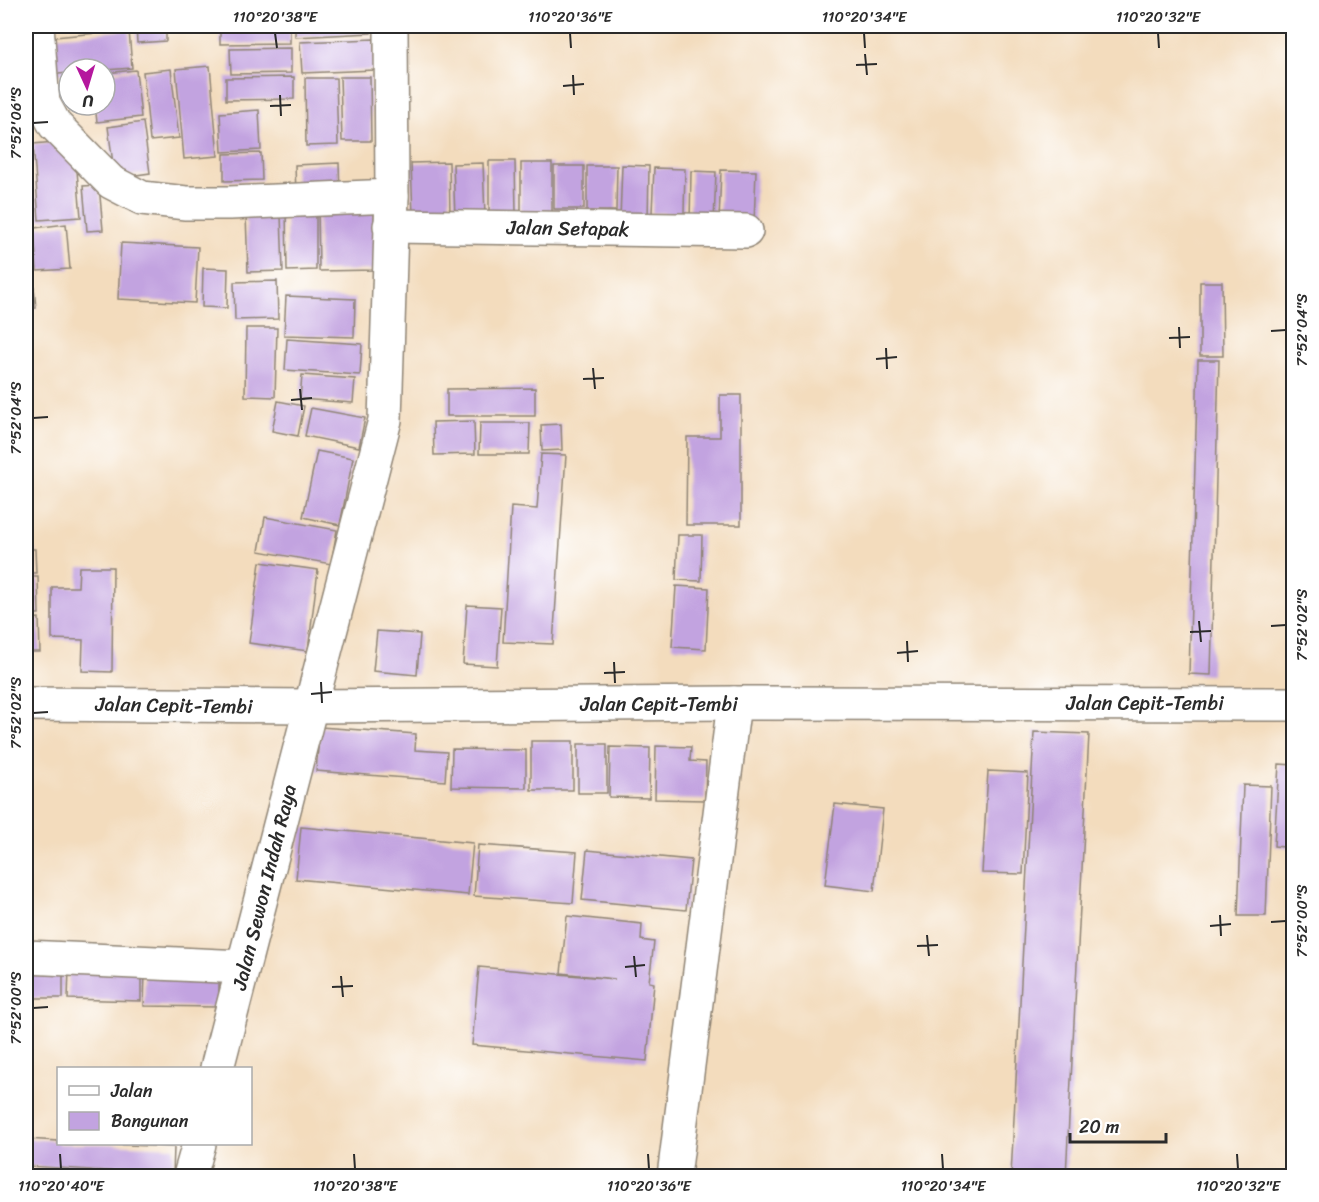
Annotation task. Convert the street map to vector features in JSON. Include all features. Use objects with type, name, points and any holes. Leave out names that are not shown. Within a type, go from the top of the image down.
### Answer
[{"type":"street","points":[[34,104],[37,26]]},
{"type":"street","name":"Jalan Sewon Indah Raya","points":[[218,1067],[385,420],[391,211],[391,26]]},
{"type":"street","name":"Jalan Setapak","points":[[34,104],[111,182],[142,198],[186,203],[391,211],[746,231]]},
{"type":"street","points":[[674,1176],[734,703]]},
{"type":"street","name":"Jalan Cepit-Tembi","points":[[26,704],[310,706],[734,703],[1293,704]]},
{"type":"street","points":[[26,957],[243,967]]},
{"type":"street","points":[[190,1176],[198,1145]]},
{"type":"building","points":[[136,26],[166,26],[166,41],[137,43]]},
{"type":"building","points":[[220,26],[290,26],[290,43],[220,44]]},
{"type":"building","points":[[295,26],[371,26],[371,33],[295,37]]},
{"type":"building","points":[[129,30],[132,68],[117,69],[117,57],[57,57],[57,74],[47,75],[44,38]]},
{"type":"building","points":[[374,39],[375,70],[302,73],[300,42]]},
{"type":"building","points":[[291,48],[291,73],[231,74],[230,49]]},
{"type":"building","points":[[210,66],[218,156],[184,159],[176,69]]},
{"type":"building","points":[[171,69],[179,138],[150,141],[143,72]]},
{"type":"building","points":[[136,70],[141,117],[97,122],[96,117],[117,117],[117,72]]},
{"type":"building","points":[[294,77],[294,99],[226,100],[226,78]]},
{"type":"building","points":[[340,77],[370,77],[371,141],[342,141]]},
{"type":"building","points":[[305,78],[336,78],[338,145],[306,146]]},
{"type":"building","points":[[259,110],[261,150],[222,152],[220,113]]},
{"type":"building","points":[[143,122],[150,173],[115,178],[108,127]]},
{"type":"building","points":[[55,142],[55,150],[75,148],[81,217],[39,220],[33,144]]},
{"type":"building","points":[[261,153],[262,180],[224,181],[224,154]]},
{"type":"building","points":[[489,161],[515,161],[516,213],[489,214]]},
{"type":"building","points":[[449,162],[450,214],[413,215],[411,163]]},
{"type":"building","points":[[339,163],[340,192],[296,194],[295,165]]},
{"type":"building","points":[[483,163],[485,216],[455,217],[453,164]]},
{"type":"building","points":[[521,163],[552,163],[552,214],[521,214]]},
{"type":"building","points":[[622,165],[649,166],[648,221],[620,220]]},
{"type":"building","points":[[554,166],[584,166],[584,209],[554,209]]},
{"type":"building","points":[[587,166],[617,166],[616,211],[587,211]]},
{"type":"building","points":[[654,168],[685,169],[684,213],[652,213]]},
{"type":"building","points":[[721,170],[756,171],[754,224],[719,222]]},
{"type":"building","points":[[691,171],[716,172],[714,222],[690,222]]},
{"type":"building","points":[[99,185],[103,230],[87,231],[83,186]]},
{"type":"building","points":[[374,205],[375,270],[319,271],[318,206]]},
{"type":"building","points":[[316,207],[316,270],[287,271],[286,208]]},
{"type":"building","points":[[246,215],[281,215],[283,271],[248,272]]},
{"type":"building","points":[[66,224],[70,269],[37,271],[34,228]]},
{"type":"building","points":[[121,243],[198,247],[195,303],[118,299]]},
{"type":"building","points":[[203,268],[228,269],[227,308],[202,307]]},
{"type":"building","points":[[26,276],[33,276],[36,308],[26,309]]},
{"type":"building","points":[[277,281],[278,319],[235,320],[234,282]]},
{"type":"building","points":[[1200,282],[1222,282],[1223,356],[1200,356]]},
{"type":"building","points":[[286,296],[355,299],[354,337],[284,335]]},
{"type":"building","points":[[246,328],[277,328],[275,397],[245,396]]},
{"type":"building","points":[[287,339],[362,344],[360,375],[285,370]]},
{"type":"building","points":[[1198,360],[1219,360],[1211,675],[1189,674]]},
{"type":"building","points":[[302,375],[355,379],[353,403],[300,399]]},
{"type":"building","points":[[535,388],[535,416],[447,416],[447,389]]},
{"type":"building","points":[[720,395],[741,395],[741,525],[686,525],[687,437],[720,437]]},
{"type":"building","points":[[278,401],[304,406],[298,436],[272,431]]},
{"type":"building","points":[[311,408],[365,418],[359,447],[305,436]]},
{"type":"building","points":[[474,421],[475,454],[434,455],[433,422]]},
{"type":"building","points":[[480,423],[530,423],[529,454],[479,454]]},
{"type":"building","points":[[561,424],[562,450],[542,451],[541,425]]},
{"type":"building","points":[[317,451],[353,458],[340,525],[303,517]]},
{"type":"building","points":[[541,454],[566,455],[553,644],[503,642],[511,507],[537,509]]},
{"type":"building","points":[[265,517],[337,530],[331,564],[259,551]]},
{"type":"building","points":[[678,535],[702,535],[701,581],[676,580]]},
{"type":"building","points":[[26,549],[35,549],[36,573],[26,573]]},
{"type":"building","points":[[260,562],[318,570],[308,651],[249,643]]},
{"type":"building","points":[[79,567],[113,567],[112,672],[82,671],[83,640],[52,639],[52,587],[78,587]]},
{"type":"building","points":[[26,576],[38,576],[39,614],[26,614]]},
{"type":"building","points":[[676,586],[709,588],[706,649],[672,647]]},
{"type":"building","points":[[467,605],[501,607],[497,666],[463,664]]},
{"type":"building","points":[[39,618],[40,652],[26,652],[26,619]]},
{"type":"building","points":[[377,631],[420,634],[417,675],[373,671]]},
{"type":"building","points":[[320,727],[416,734],[415,750],[447,752],[445,781],[316,771]]},
{"type":"building","points":[[1034,732],[1089,734],[1066,1176],[1011,1176]]},
{"type":"building","points":[[531,741],[573,741],[573,790],[531,790]]},
{"type":"building","points":[[578,744],[607,744],[607,793],[578,793]]},
{"type":"building","points":[[656,746],[691,747],[690,761],[706,762],[705,800],[655,799]]},
{"type":"building","points":[[610,747],[650,748],[649,798],[609,797]]},
{"type":"building","points":[[452,749],[526,750],[526,788],[451,787]]},
{"type":"building","points":[[1279,764],[1294,765],[1294,848],[1274,846]]},
{"type":"building","points":[[988,771],[1028,773],[1023,874],[982,873]]},
{"type":"building","points":[[1243,785],[1271,786],[1266,916],[1238,916]]},
{"type":"building","points":[[835,804],[883,809],[874,891],[825,885]]},
{"type":"building","points":[[301,827],[473,843],[468,895],[296,879]]},
{"type":"building","points":[[478,845],[577,852],[573,903],[474,896]]},
{"type":"building","points":[[587,850],[691,860],[686,910],[582,900]]},
{"type":"building","points":[[567,916],[642,924],[641,940],[654,942],[649,982],[654,983],[647,1061],[472,1045],[479,967],[615,979],[561,973]]},
{"type":"building","points":[[26,967],[63,967],[63,998],[26,998]]},
{"type":"building","points":[[69,968],[141,970],[141,1001],[68,999]]},
{"type":"building","points":[[145,971],[219,972],[219,1007],[144,1006]]},
{"type":"building","points":[[26,1139],[57,1141],[57,1145],[174,1147],[173,1175],[26,1166]]}]
